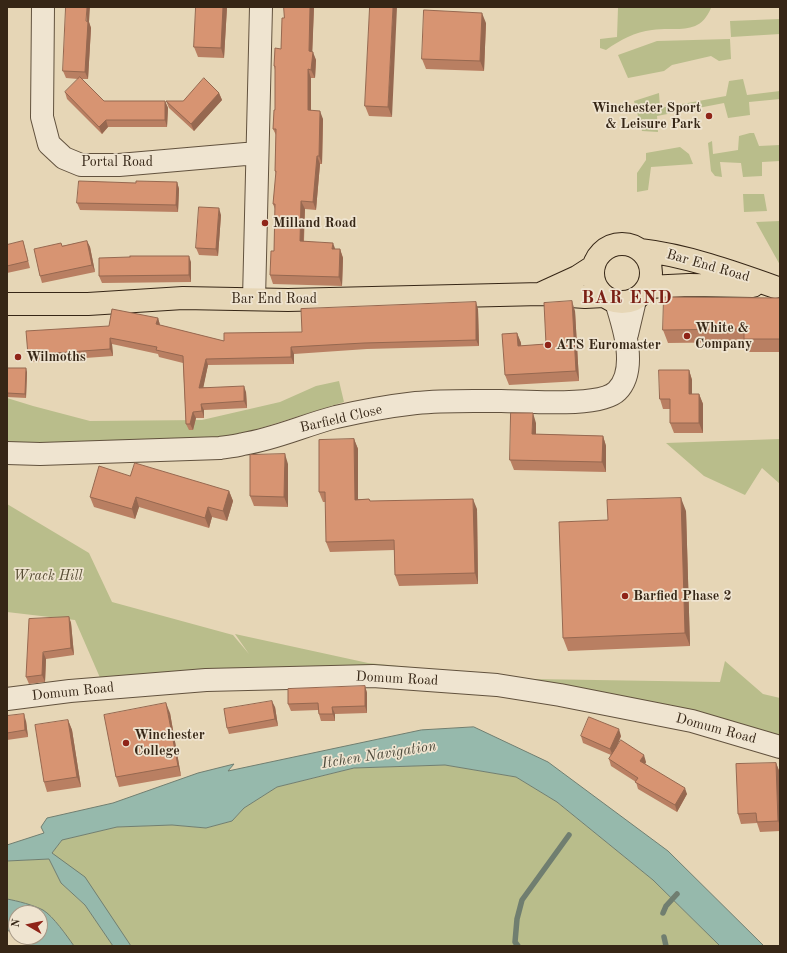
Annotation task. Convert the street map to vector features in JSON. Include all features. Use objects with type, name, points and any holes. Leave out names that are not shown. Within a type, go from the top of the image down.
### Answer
[{"type":"main road","points":[[624,244],[635,246],[648,259],[652,271],[651,279],[626,296],[599,290],[593,275],[594,266],[596,259],[601,253],[613,245],[624,244]]},
{"type":"main road","name":"Bar End Road","points":[[640,250],[655,251],[705,264],[777,287]]},
{"type":"main road","name":"Bar End Road","points":[[541,294],[594,266]]},
{"type":"main road","name":"Bar End Road","points":[[7,304],[88,304],[177,298],[288,300],[541,294],[586,297],[626,296],[689,285],[777,287]]},
{"type":"street","name":"Portal Road","points":[[43,7],[42,117],[49,144],[64,158],[81,165],[119,165],[257,153]]},
{"type":"street","points":[[254,299],[261,7]]},
{"type":"street","name":"Barfield Close","points":[[7,453],[40,454],[220,448],[244,444],[336,417],[417,403],[502,401],[554,402],[583,401],[601,398],[616,392],[622,384],[628,360],[626,336],[626,296]]},
{"type":"street","name":"Domum Road","points":[[7,699],[70,691],[206,680],[373,676],[497,685],[560,695],[692,721],[780,747]]},
{"type":"green space","points":[[618,8],[711,8],[706,17],[693,27],[646,31],[628,37],[606,50],[600,48],[600,39],[617,37]]},
{"type":"green space","points":[[780,19],[780,34],[731,37],[730,21]]},
{"type":"green space","points":[[730,39],[731,59],[719,61],[711,56],[672,65],[664,71],[628,78],[618,55],[657,41]]},
{"type":"green space","points":[[743,79],[747,95],[780,91],[780,99],[749,102],[750,115],[728,118],[724,103],[657,116],[658,132],[642,131],[634,101],[659,93],[660,108],[726,96],[729,81]]},
{"type":"green space","points":[[754,133],[759,146],[780,145],[780,161],[762,162],[762,176],[743,177],[741,163],[720,162],[722,177],[715,176],[711,171],[708,143],[712,141],[713,154],[738,150],[739,136]]},
{"type":"green space","points":[[680,147],[689,154],[693,164],[651,167],[648,190],[637,192],[637,173],[646,160],[646,153]]},
{"type":"green space","points":[[743,194],[764,194],[767,211],[744,212]]},
{"type":"green space","points":[[780,221],[780,265],[756,222]]},
{"type":"green space","points":[[339,381],[344,402],[232,437],[7,444],[7,398],[90,421],[202,420],[280,402],[316,386]]},
{"type":"green space","points":[[780,439],[780,484],[762,468],[745,495],[704,476],[666,443]]},
{"type":"green space","name":"Wrack Hill","points":[[7,504],[89,553],[112,602],[233,635],[249,654],[235,634],[368,663],[533,679],[720,682],[725,661],[763,694],[780,698],[780,737],[601,696],[265,678],[259,667],[101,680],[75,620],[7,612]]},
{"type":"green space","points":[[445,765],[516,777],[557,802],[653,880],[720,946],[131,946],[108,913],[52,853],[62,840],[117,827],[172,825],[206,828],[232,821],[244,808],[277,787],[355,768]]},
{"type":"green space","points":[[49,859],[61,883],[85,905],[113,946],[74,946],[48,914],[48,905],[32,905],[7,899],[7,861]]},
{"type":"water","name":"Itchen Navigation","points":[[474,727],[548,762],[668,851],[764,946],[720,946],[653,880],[557,802],[516,777],[445,765],[354,768],[277,787],[244,808],[232,821],[206,828],[172,825],[117,827],[62,840],[52,853],[85,877],[131,946],[113,946],[85,905],[61,883],[49,859],[7,861],[7,845],[44,833],[41,827],[47,818],[113,803],[198,773],[234,764],[228,771],[421,730]]},
{"type":"water","points":[[7,899],[32,905],[8,905],[7,930]]},
{"type":"water","points":[[48,914],[74,946],[29,945],[48,945]]},
{"type":"building","points":[[66,7],[87,7],[86,21],[88,22],[85,72],[63,71]]},
{"type":"building","points":[[196,7],[223,7],[221,48],[194,47]]},
{"type":"building","points":[[284,7],[310,7],[309,51],[313,52],[311,70],[308,69],[308,110],[320,111],[319,156],[317,156],[313,202],[301,201],[300,241],[333,243],[332,249],[340,249],[339,277],[270,275],[271,251],[274,251],[275,204],[273,204],[276,171],[276,129],[273,129],[275,110],[274,66],[275,48],[281,49],[282,18],[284,18]]},
{"type":"building","points":[[370,7],[393,7],[388,107],[365,106]]},
{"type":"building","points":[[424,10],[482,13],[480,61],[422,59]]},
{"type":"building","points":[[80,77],[104,101],[165,101],[165,120],[106,120],[99,127],[65,92]]},
{"type":"building","points":[[204,78],[219,93],[191,124],[166,101],[183,101]]},
{"type":"building","points":[[79,181],[136,183],[136,181],[177,182],[176,205],[77,203]]},
{"type":"building","points":[[199,207],[219,208],[216,249],[196,248]]},
{"type":"building","points":[[23,241],[28,261],[7,266],[7,245]]},
{"type":"building","points":[[87,241],[92,265],[40,276],[34,249],[61,243],[62,246]]},
{"type":"building","points":[[130,256],[189,256],[189,275],[99,276],[99,258]]},
{"type":"building","points":[[664,297],[780,298],[780,339],[744,339],[744,329],[663,330]]},
{"type":"building","points":[[572,301],[576,371],[505,375],[502,334],[517,333],[518,346],[546,344],[544,303]]},
{"type":"building","points":[[476,302],[476,340],[364,343],[291,347],[291,357],[206,359],[199,388],[244,386],[244,401],[201,404],[202,411],[193,412],[190,424],[186,424],[183,356],[156,350],[157,347],[110,338],[110,349],[28,355],[26,331],[109,326],[112,309],[158,318],[156,324],[224,341],[224,333],[302,332],[301,309]]},
{"type":"building","points":[[7,368],[26,368],[25,394],[7,393]]},
{"type":"building","points":[[659,370],[689,370],[689,394],[699,394],[699,423],[670,423],[670,399],[660,399]]},
{"type":"building","points":[[511,413],[533,413],[532,434],[603,436],[602,462],[510,460]]},
{"type":"building","points":[[354,439],[355,500],[473,499],[475,573],[395,575],[394,540],[326,542],[325,492],[319,492],[319,440]]},
{"type":"building","points":[[285,454],[284,497],[250,496],[250,455]]},
{"type":"building","points":[[135,463],[229,491],[223,511],[208,507],[205,518],[136,497],[132,509],[90,497],[99,466],[130,476]]},
{"type":"building","points":[[681,498],[685,633],[563,638],[559,522],[608,520],[607,500]]},
{"type":"building","points":[[69,617],[71,648],[43,652],[42,675],[26,677],[29,619]]},
{"type":"building","points":[[365,686],[365,706],[332,707],[333,714],[319,714],[318,703],[288,704],[288,689]]},
{"type":"building","points":[[272,701],[275,719],[227,728],[224,709]]},
{"type":"building","points":[[166,703],[178,766],[116,777],[104,715]]},
{"type":"building","points":[[24,714],[25,730],[7,733],[7,716]]},
{"type":"building","points":[[589,717],[619,729],[610,749],[581,736]]},
{"type":"building","points":[[68,720],[77,777],[44,782],[35,725]]},
{"type":"building","points":[[621,740],[644,755],[640,761],[685,788],[675,805],[635,782],[638,778],[609,759]]},
{"type":"building","points":[[776,763],[778,821],[757,822],[756,813],[738,814],[736,764]]},
{"type":"waterway","points":[[518,946],[515,942],[517,919],[522,900],[569,835]]},
{"type":"waterway","points":[[663,913],[666,906],[677,894]]},
{"type":"waterway","points":[[664,937],[666,946]]},
{"type":"place","name":"Winchester Sport & Leisure Park","points":[[709,116]]},
{"type":"place","name":"Milland Road","points":[[265,223]]},
{"type":"place","name":"White & Company","points":[[687,336]]},
{"type":"place","name":"ATS Euromaster","points":[[548,345]]},
{"type":"place","name":"Wilmoths","points":[[18,357]]},
{"type":"place","name":"Barfied Phase 2","points":[[625,596]]},
{"type":"place","name":"Winchester College","points":[[126,743]]},
{"type":"district","name":"BAR END","points":[[627,298]]}]
